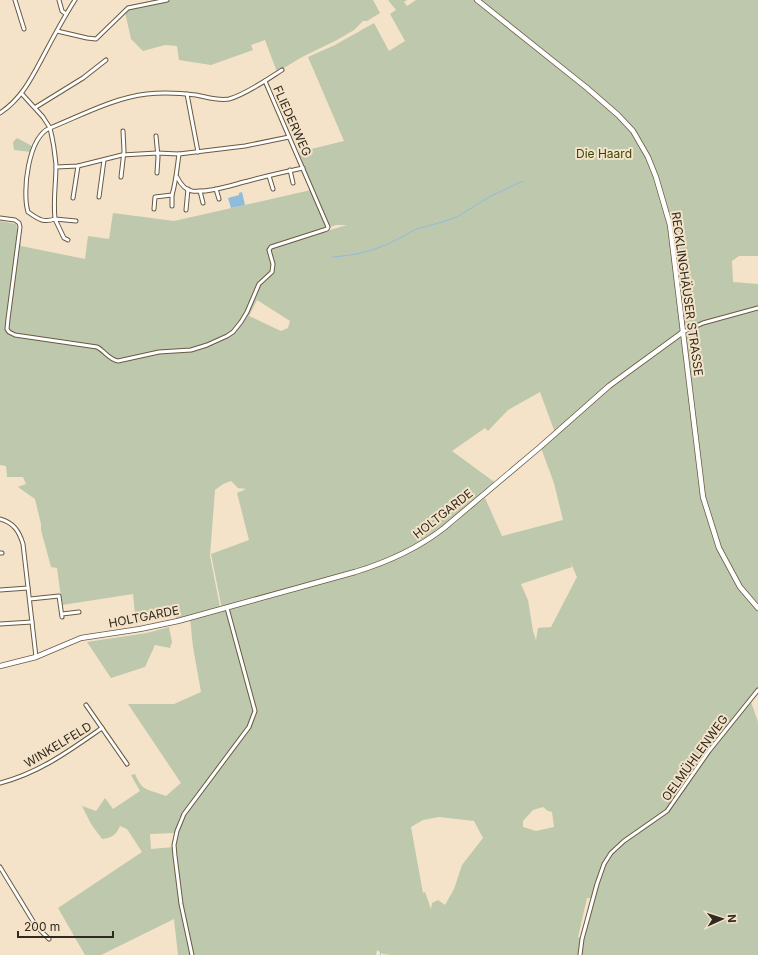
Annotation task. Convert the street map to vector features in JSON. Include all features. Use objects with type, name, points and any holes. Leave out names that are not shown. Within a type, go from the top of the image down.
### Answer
[{"type":"street","points":[[15,0],[24,29]]},
{"type":"street","points":[[59,0],[62,11],[66,14]]},
{"type":"street","points":[[0,113],[22,94],[56,31],[75,0]]},
{"type":"street","points":[[56,31],[96,39],[128,8],[167,0]]},
{"type":"street","name":"RECKLINGHÄUSER STRASSE","points":[[477,0],[587,88],[618,115],[639,140],[648,156],[656,177],[670,225],[703,497],[719,548],[740,587],[758,608]]},
{"type":"street","points":[[36,108],[83,78],[106,60]]},
{"type":"street","points":[[76,221],[55,219],[47,221],[38,220],[28,212],[26,189],[29,164],[41,135],[45,130],[105,104],[127,98],[164,93],[229,99],[238,96],[282,70]]},
{"type":"street","name":"FLIEDERWEG","points":[[0,218],[15,220],[19,222],[20,227],[7,329],[15,335],[97,347],[112,360],[118,361],[159,352],[191,350],[207,345],[233,332],[247,312],[259,284],[272,272],[273,264],[269,250],[271,247],[327,229],[327,224],[265,81]]},
{"type":"street","points":[[22,94],[36,108],[50,128],[56,167],[54,197],[55,219],[64,238],[68,240]]},
{"type":"street","points":[[187,94],[198,152]]},
{"type":"street","points":[[121,177],[122,155],[124,150],[123,131]]},
{"type":"street","points":[[156,136],[157,173]]},
{"type":"street","points":[[56,167],[78,166],[122,155],[157,153],[179,154],[245,146],[289,136]]},
{"type":"street","points":[[172,206],[172,195],[179,154]]},
{"type":"street","points":[[99,197],[104,160]]},
{"type":"street","points":[[73,198],[78,166]]},
{"type":"street","name":"FLIEDERWEG","points":[[188,189],[192,191],[200,191],[216,189],[302,168]]},
{"type":"street","name":"FLIEDERWEG","points":[[290,170],[293,183]]},
{"type":"street","points":[[269,176],[273,189]]},
{"type":"street","points":[[176,177],[179,182],[188,189],[186,210]]},
{"type":"street","points":[[216,189],[219,199]]},
{"type":"street","points":[[200,191],[203,203]]},
{"type":"street","points":[[154,209],[155,196],[172,195]]},
{"type":"street","name":"HOLTGARDE","points":[[0,666],[36,657],[81,638],[140,630],[227,608],[375,566],[418,547],[444,528],[497,484],[609,386],[683,332],[703,323],[758,308]]},
{"type":"street","points":[[0,519],[11,523],[20,534],[23,544],[36,657]]},
{"type":"street","points":[[0,590],[28,588]]},
{"type":"street","points":[[30,600],[59,596],[62,616],[79,612]]},
{"type":"street","points":[[192,955],[177,877],[174,846],[177,831],[184,814],[249,727],[255,711],[227,608]]},
{"type":"street","points":[[0,624],[32,622]]},
{"type":"street","name":"OELMÜHLENWEG","points":[[580,955],[582,939],[597,884],[604,864],[611,852],[667,811],[709,751],[758,690]]},
{"type":"street","name":"WINKELFELD","points":[[86,705],[127,764]]},
{"type":"street","name":"WINKELFELD","points":[[0,783],[20,778],[54,760],[102,728]]},
{"type":"street","points":[[0,867],[36,926],[49,939]]},
{"type":"green space","points":[[154,0],[373,0],[380,13],[367,21],[363,21],[354,30],[337,40],[302,57],[277,72],[265,40],[251,45],[253,50],[211,65],[179,60],[177,46],[165,45],[143,51],[131,39],[125,12],[127,10],[126,6]]},
{"type":"green space","name":"Die Haard","points":[[388,0],[407,0],[404,2],[407,6],[416,0],[758,0],[758,256],[739,256],[732,261],[733,282],[758,284],[758,690],[750,699],[758,722],[758,955],[391,955],[383,954],[377,950],[376,955],[192,955],[181,904],[174,860],[182,920],[190,955],[178,955],[174,919],[101,955],[85,955],[58,908],[142,852],[127,829],[120,826],[113,836],[102,839],[91,824],[82,806],[96,811],[105,798],[113,809],[140,791],[131,775],[135,774],[144,788],[166,796],[181,783],[128,704],[174,704],[201,692],[193,647],[190,618],[222,609],[211,554],[249,540],[237,493],[246,489],[238,488],[231,481],[223,484],[215,490],[210,556],[220,607],[176,619],[175,613],[136,623],[133,594],[62,605],[57,568],[51,567],[41,530],[35,499],[18,487],[26,484],[23,477],[7,477],[6,466],[0,465],[0,221],[16,224],[21,246],[85,259],[88,236],[109,239],[113,213],[174,221],[311,190],[326,226],[325,229],[268,246],[269,248],[347,225],[336,225],[330,227],[299,152],[344,141],[308,57],[335,45],[374,23],[389,51],[405,41],[390,14],[396,10]],"holes":[[[257,300],[290,321],[288,328],[281,331],[249,316]],[[540,392],[554,430],[557,434],[541,448],[554,483],[563,520],[502,536],[485,498],[453,525],[445,528],[497,484],[452,451],[485,428],[488,431],[508,410]],[[570,561],[577,577],[551,627],[538,628],[536,640],[528,600],[521,584],[572,567]],[[234,748],[179,825],[174,847],[151,849],[150,834],[175,833],[179,819],[188,805]],[[543,807],[552,812],[554,827],[536,831],[523,827],[523,821],[533,810]],[[439,817],[474,821],[483,838],[462,865],[454,889],[445,905],[438,900],[432,903],[431,909],[425,892],[423,893],[411,827],[423,820]],[[587,898],[593,898],[582,939],[578,937]]]},
{"type":"green space","points":[[17,138],[32,146],[31,152],[14,150],[13,142]]},
{"type":"green space","points":[[169,627],[172,642],[170,648],[155,645],[145,667],[111,678],[87,642],[147,633]]},
{"type":"water","points":[[242,192],[245,205],[231,208],[228,198],[239,195],[239,193]]},
{"type":"waterway","points":[[417,229],[457,217],[489,197],[523,181]]},
{"type":"waterway","points":[[333,257],[356,254],[376,249],[395,241],[416,229]]}]
